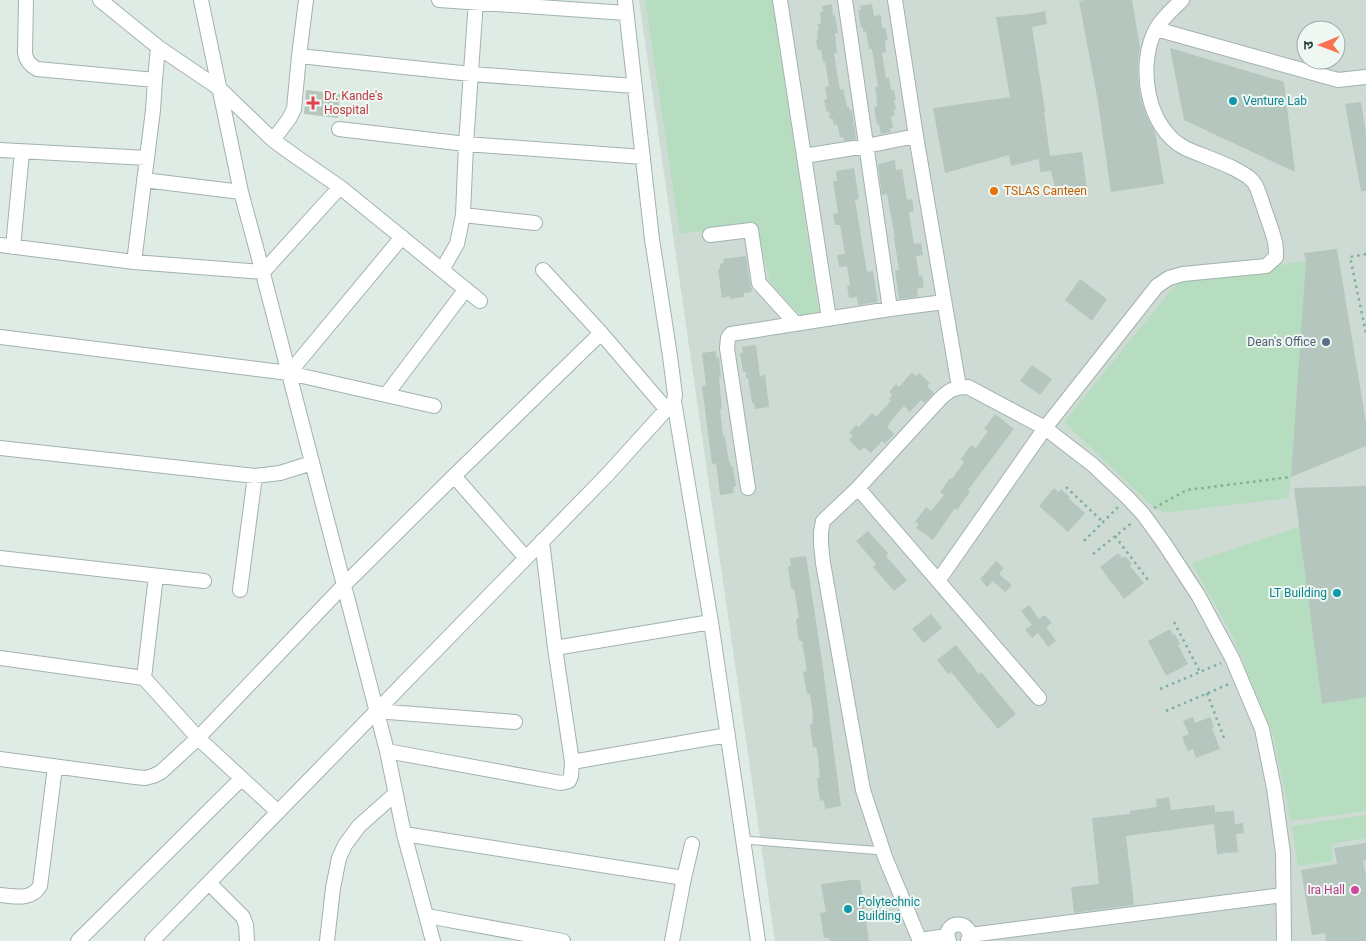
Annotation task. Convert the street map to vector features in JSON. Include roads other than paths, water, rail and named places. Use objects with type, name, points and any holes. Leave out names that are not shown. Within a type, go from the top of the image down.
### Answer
[{"type":"street","points":[[26,0],[25,53],[26,59],[31,66],[37,69],[155,80]]},
{"type":"street","points":[[100,0],[158,47],[220,89],[273,140],[340,187],[480,301]]},
{"type":"street","points":[[201,0],[240,192],[263,272],[387,751],[404,834],[432,941]]},
{"type":"street","points":[[273,140],[294,109],[306,0]]},
{"type":"street","points":[[152,941],[608,474],[671,406],[675,395],[652,239],[626,6],[440,0]]},
{"type":"street","points":[[780,0],[829,319]]},
{"type":"street","points":[[846,0],[890,309]]},
{"type":"street","points":[[895,0],[959,387]]},
{"type":"street","points":[[938,581],[1045,428],[1157,286],[1170,278],[1182,274],[1266,266],[1276,257],[1276,243],[1255,184],[1248,177],[1223,164],[1183,147],[1162,127],[1155,115],[1146,77],[1148,51],[1156,29],[1182,0]]},
{"type":"street","points":[[442,270],[457,244],[463,215],[476,2]]},
{"type":"street","points":[[1156,29],[1338,80],[1366,77]]},
{"type":"street","points":[[134,262],[153,110],[158,47]]},
{"type":"street","points":[[299,56],[471,74],[635,86]]},
{"type":"street","points":[[339,129],[466,144],[643,157]]},
{"type":"street","points":[[804,156],[916,136]]},
{"type":"street","points":[[0,150],[147,158]]},
{"type":"street","points":[[22,152],[6,246],[134,262],[263,272]]},
{"type":"street","points":[[144,180],[240,192]]},
{"type":"street","points":[[263,272],[340,187]]},
{"type":"street","points":[[463,215],[534,223]]},
{"type":"street","points":[[710,235],[751,230],[759,283],[796,324]]},
{"type":"street","points":[[289,372],[402,237]]},
{"type":"street","points":[[543,270],[671,406],[711,622],[758,941]]},
{"type":"street","points":[[386,395],[466,290]]},
{"type":"street","points":[[748,488],[727,348],[728,338],[731,334],[944,302]]},
{"type":"street","points":[[0,759],[145,778],[161,772],[198,738],[344,585],[601,333]]},
{"type":"street","points":[[0,338],[289,372],[434,406]]},
{"type":"street","points":[[1284,895],[969,938],[966,927],[958,924],[950,928],[948,938],[920,941],[883,851],[863,790],[821,544],[823,521],[858,488],[948,392],[959,387],[968,387],[1045,428],[1093,465],[1143,514],[1198,595],[1232,658],[1262,729],[1274,788],[1283,853],[1284,895],[1284,941]]},
{"type":"street","points":[[0,448],[255,476],[280,472],[312,463]]},
{"type":"street","points":[[240,590],[255,476]]},
{"type":"street","points":[[454,476],[526,558]]},
{"type":"street","points":[[858,488],[1038,698]]},
{"type":"street","points":[[387,751],[561,783],[569,781],[572,762],[555,648],[542,541]]},
{"type":"street","points":[[0,558],[204,581]]},
{"type":"street","points":[[144,678],[156,576]]},
{"type":"street","points":[[555,648],[711,622]]},
{"type":"street","points":[[0,658],[144,678],[198,738],[278,812]]},
{"type":"street","points":[[376,711],[515,722]]},
{"type":"street","points":[[572,762],[728,735]]},
{"type":"street","points":[[0,895],[26,897],[37,891],[40,886],[55,767]]},
{"type":"street","points":[[78,941],[241,779]]},
{"type":"street","points":[[327,941],[333,888],[339,858],[345,845],[359,826],[395,794]]},
{"type":"street","points":[[404,834],[684,878]]},
{"type":"street","points":[[672,941],[692,844]]},
{"type":"street","points":[[209,883],[243,917],[246,925],[247,941]]},
{"type":"street","points":[[427,916],[563,941]]},
{"type":"lane","points":[[744,840],[883,851]]},
{"type":"place","name":"Venture Lab","points":[[1233,101]]},
{"type":"place","name":"Dr. Kande's Hospital","points":[[313,103]]},
{"type":"place","name":"TSLAS Canteen","points":[[994,191]]},
{"type":"place","name":"Dean's Office","points":[[1326,342]]},
{"type":"place","name":"LT Building","points":[[1337,593]]},
{"type":"place","name":"Ira Hall","points":[[1355,890]]},
{"type":"place","name":"Polytechnic Building","points":[[848,909]]}]
